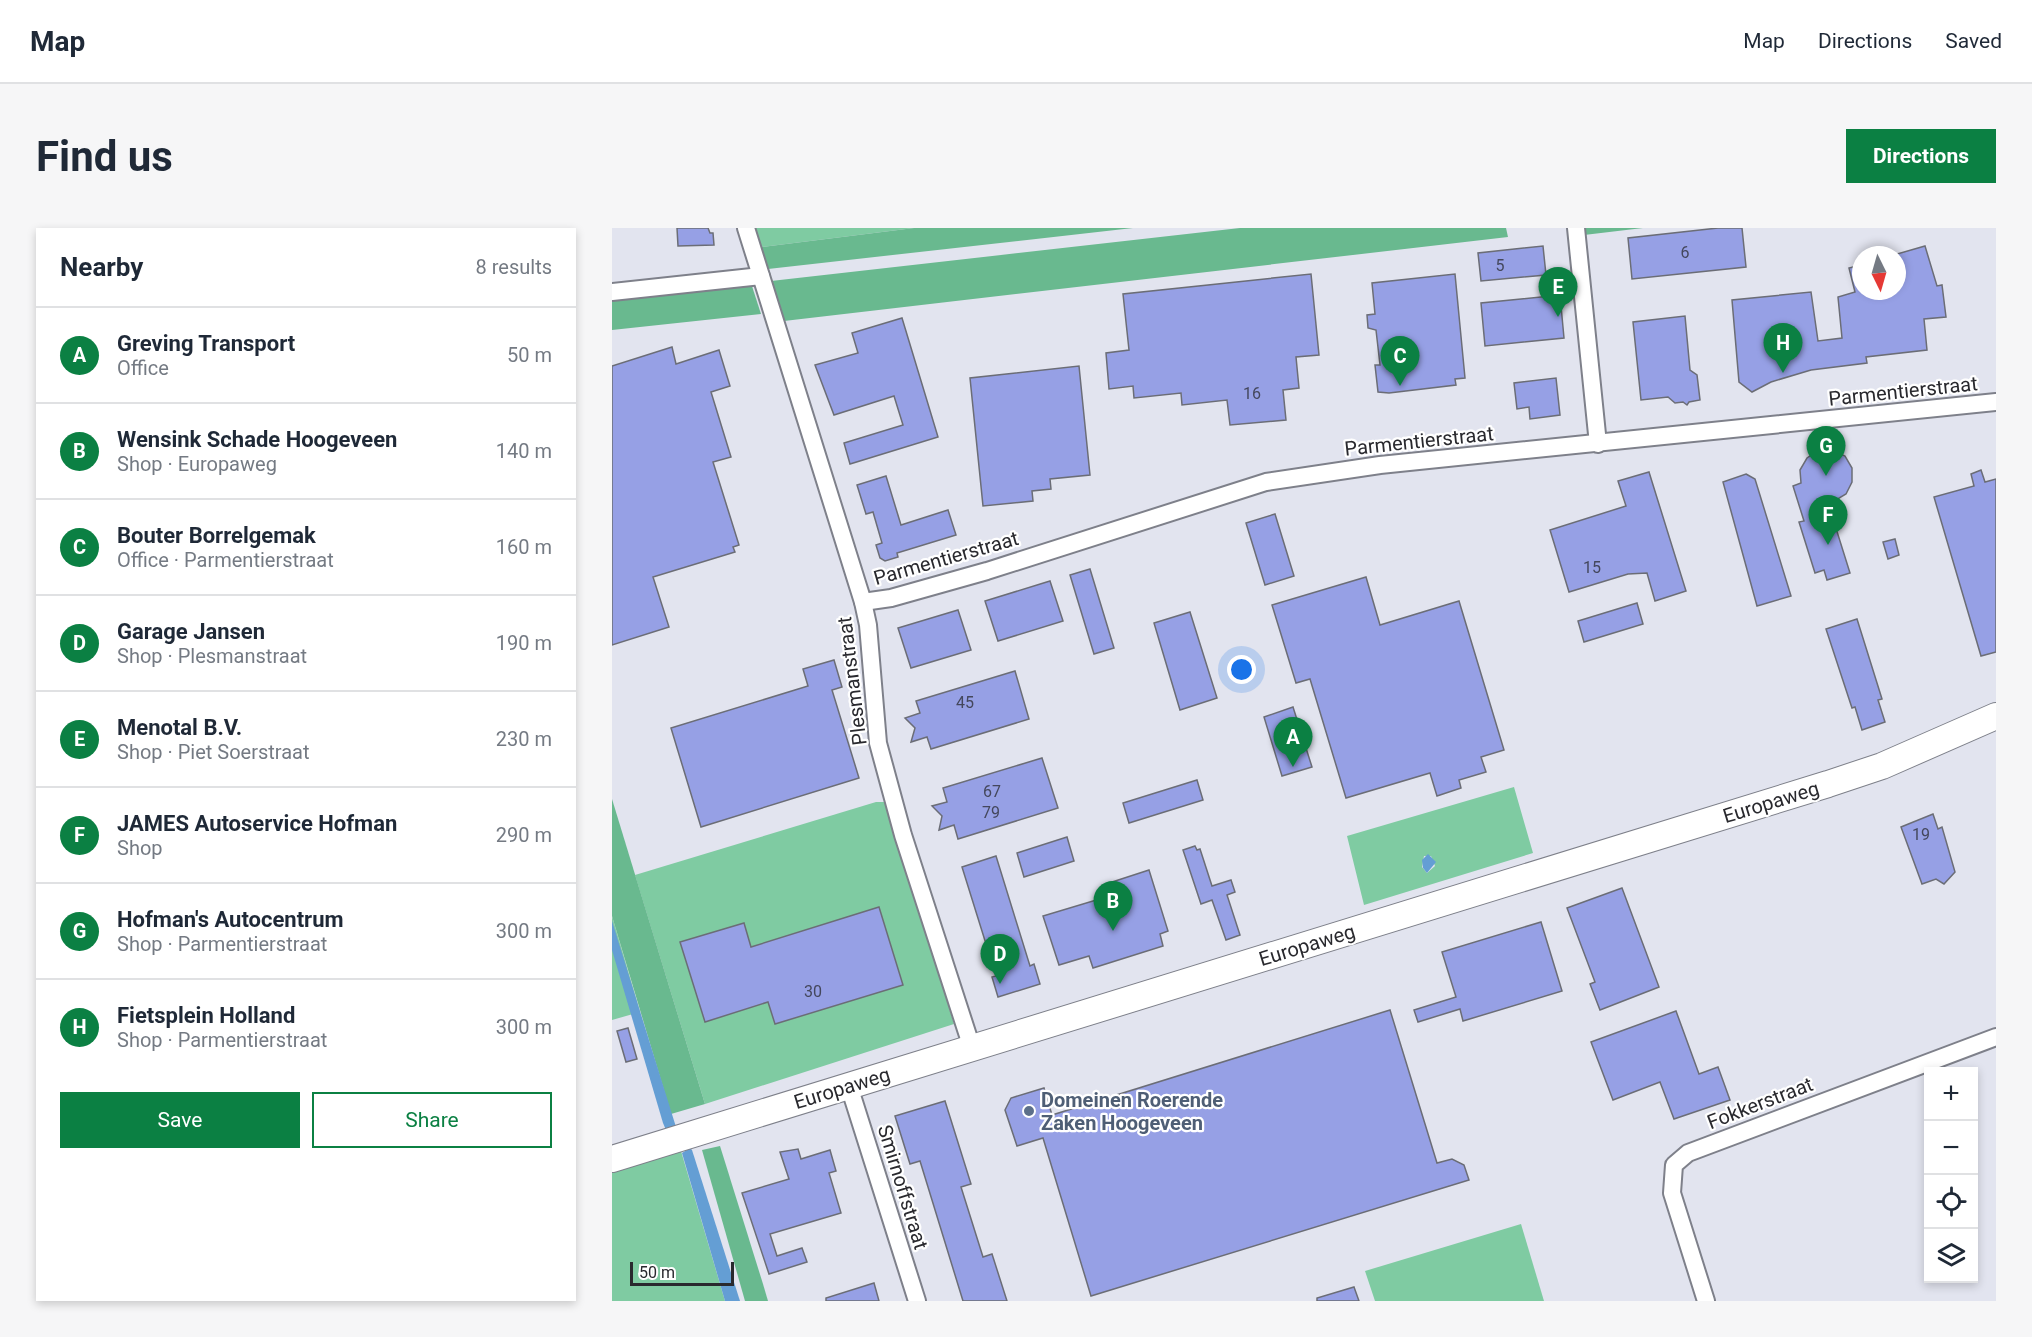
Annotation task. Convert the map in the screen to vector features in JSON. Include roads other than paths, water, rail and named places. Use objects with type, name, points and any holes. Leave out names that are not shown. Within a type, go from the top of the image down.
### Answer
[{"type":"main road","name":"Europaweg","points":[[618,1157],[1828,784],[1882,766],[1996,716]]},
{"type":"street","name":"Plesmanstraat","points":[[746,228],[863,602],[868,625],[878,743],[903,835],[972,1048]]},
{"type":"street","points":[[1576,228],[1598,444]]},
{"type":"street","points":[[612,292],[760,276]]},
{"type":"street","name":"Parmentierstraat","points":[[863,602],[891,597],[987,571],[1266,482],[1380,465],[1996,402]]},
{"type":"street","name":"Fokkerstraat","points":[[1706,1301],[1672,1193],[1674,1166],[1681,1159],[1688,1153],[1996,1037]]},
{"type":"street","name":"Smirnoffstraat","points":[[849,1086],[917,1301]]},
{"type":"water","points":[[1428,854],[1436,862],[1427,873],[1423,868],[1422,860]]},
{"type":"water","points":[[612,921],[676,1127],[666,1130],[612,950]]},
{"type":"water","points":[[690,1148],[740,1301],[725,1301],[682,1153]]},
{"type":"place","name":"Menotal B.V.","points":[[1558,317]]},
{"type":"place","name":"Fietsplein Holland","points":[[1783,373]]},
{"type":"place","name":"Bouter Borrelgemak","points":[[1400,386]]},
{"type":"place","name":"Hofman's Autocentrum","points":[[1826,476]]},
{"type":"place","name":"JAMES Autoservice Hofman","points":[[1828,545]]},
{"type":"place","name":"Greving Transport","points":[[1293,767]]},
{"type":"place","name":"Wensink Schade Hoogeveen","points":[[1113,931]]},
{"type":"place","name":"Garage Jansen","points":[[1000,984]]},
{"type":"place","name":"Domeinen Roerende Zaken Hoogeveen","points":[[1029,1111]]}]
